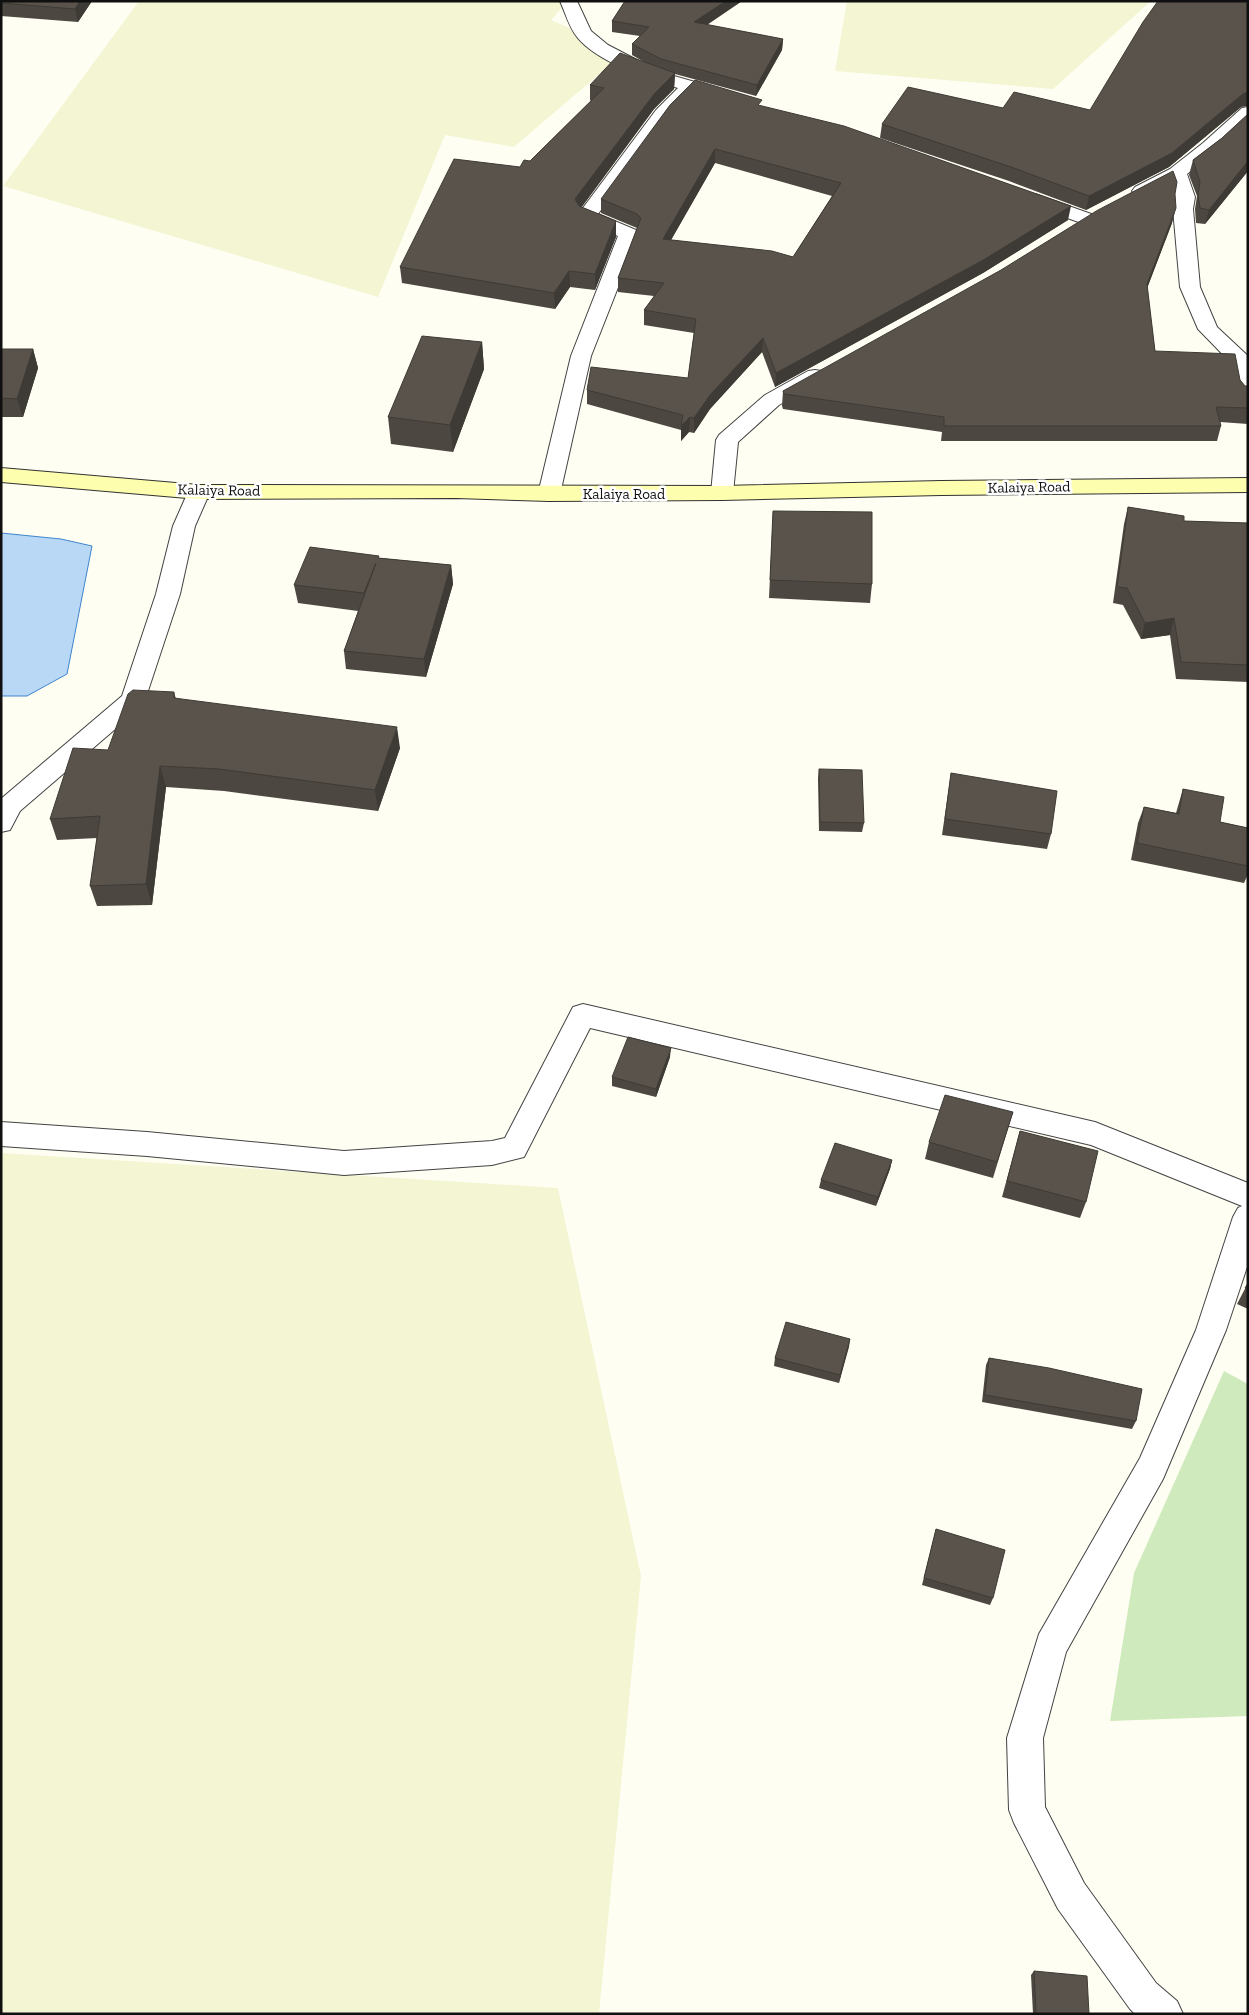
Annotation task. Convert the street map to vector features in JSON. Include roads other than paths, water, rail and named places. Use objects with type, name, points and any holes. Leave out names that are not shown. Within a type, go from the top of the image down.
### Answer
[{"type":"main road","name":"Kalaiya Road","points":[[1,475],[199,492],[456,490],[549,494],[722,493],[941,488],[1248,485]]},
{"type":"street","points":[[568,1],[584,34],[602,48],[654,76],[737,99]]},
{"type":"street","points":[[549,494],[581,356],[629,234],[587,216],[662,114],[690,87]]},
{"type":"street","points":[[1127,199],[1177,173],[1210,147],[1248,112]]},
{"type":"street","points":[[1177,173],[1185,197],[1183,209],[1190,287],[1208,329],[1242,362],[1248,394]]},
{"type":"street","points":[[1018,194],[1095,215],[1063,234]]},
{"type":"street","points":[[722,493],[727,440],[772,400],[830,367]]},
{"type":"street","points":[[1,823],[10,805],[134,700],[168,594],[184,526],[199,492]]},
{"type":"street","points":[[1,1134],[147,1144],[344,1163],[492,1153],[514,1148],[582,1015],[1095,1134],[1248,1196]]},
{"type":"street","points":[[1164,2014],[1143,1996],[1070,1896],[1027,1810],[1025,1738],[1051,1646],[1152,1468],[1211,1330],[1248,1217]]},
{"type":"water","points":[[1,533],[61,539],[92,546],[67,674],[27,696],[1,696]]}]
